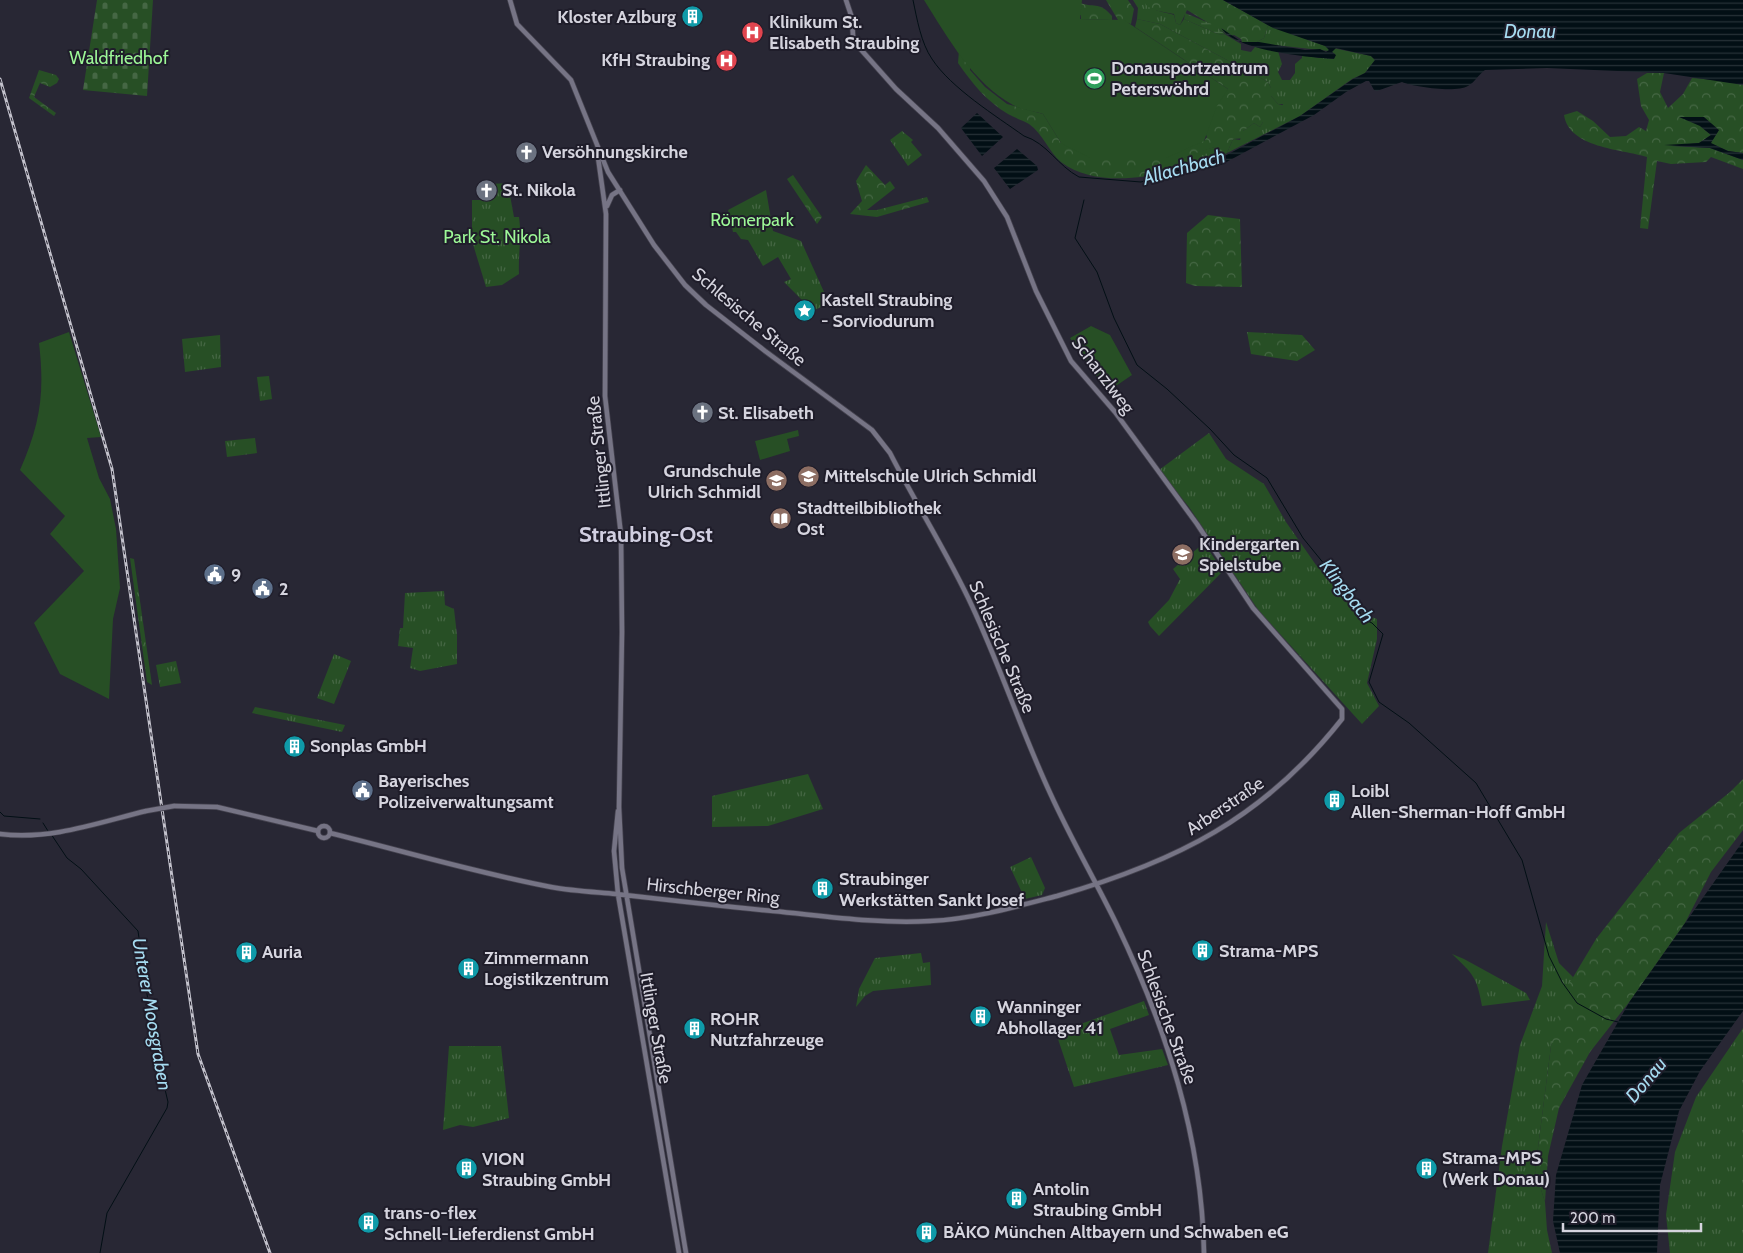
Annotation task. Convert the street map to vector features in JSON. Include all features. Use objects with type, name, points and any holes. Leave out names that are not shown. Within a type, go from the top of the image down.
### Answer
[{"type":"street","name":"Ittlinger Straße","points":[[510,0],[517,24],[571,80],[601,156]]},
{"type":"street","name":"Schanzlweg","points":[[846,0],[852,18],[853,35],[850,38],[850,42],[856,44],[896,89],[938,128],[984,181],[1007,217],[1036,291],[1071,361],[1115,412],[1197,524],[1253,608],[1342,709],[1344,716]]},
{"type":"street","name":"Ittlinger Straße","points":[[596,144],[606,214]]},
{"type":"street","name":"Schlesische Straße","points":[[601,156],[663,258],[692,292],[784,366],[872,430],[883,442],[971,603],[1051,796],[1097,884],[1136,969],[1177,1077],[1191,1132],[1201,1185],[1204,1253]]},
{"type":"street","name":"Ittlinger Straße","points":[[620,190],[608,201],[606,214],[605,396],[620,520],[622,570],[619,807],[626,896],[686,1253]]},
{"type":"street","name":"Arberstraße","points":[[1097,884],[1170,856],[1201,841],[1239,817],[1289,778],[1344,716]]},
{"type":"street","points":[[0,834],[54,834],[174,806],[217,807],[318,831],[322,838],[327,837],[330,833],[325,826],[318,831]]},
{"type":"street","name":"Ittlinger Straße","points":[[619,807],[614,851],[618,894],[679,1253]]},
{"type":"street","name":"Hirschberger Ring","points":[[330,833],[532,883],[626,896],[832,917],[912,922],[951,919],[994,912],[1097,884]]},
{"type":"green space","name":"Waldfriedhof","points":[[97,0],[153,0],[147,96],[83,90]]},
{"type":"green space","name":"Donausportzentrum Peterswöhrd","points":[[924,0],[1082,0],[1080,19],[1124,20],[1228,89],[1217,106],[1204,141],[1166,158],[1090,158],[1061,143],[1043,114],[1013,105],[986,85],[962,59]]},
{"type":"green space","points":[[1106,0],[1128,0],[1134,9],[1131,24],[1118,20]]},
{"type":"green space","points":[[1133,0],[1146,0],[1147,4],[1153,9],[1174,15],[1176,23],[1180,25],[1184,19],[1218,34],[1226,35],[1241,44],[1241,50],[1251,52],[1255,47],[1278,51],[1282,64],[1278,72],[1282,80],[1290,80],[1295,73],[1295,64],[1302,58],[1302,55],[1319,58],[1335,54],[1332,52],[1333,48],[1371,56],[1375,60],[1365,73],[1352,79],[1300,116],[1227,153],[1233,139],[1240,140],[1243,131],[1254,123],[1260,127],[1263,122],[1278,116],[1283,104],[1278,104],[1271,96],[1271,88],[1268,82],[1160,24],[1137,19],[1138,8]]},
{"type":"green space","points":[[1146,0],[1223,0],[1268,25],[1264,38],[1255,43],[1242,42],[1241,39],[1234,35],[1230,36],[1187,10],[1180,25],[1176,23],[1174,14],[1153,10],[1146,5]]},
{"type":"green space","points":[[1078,2],[1103,8],[1112,16],[1112,20],[1081,19],[1081,15],[1077,16]]},
{"type":"green space","points":[[1185,13],[1214,25],[1226,35],[1218,34],[1184,19]]},
{"type":"green space","points":[[1137,19],[1160,24],[1268,82],[1271,88],[1271,96],[1278,104],[1286,106],[1285,113],[1278,116],[1278,122],[1263,122],[1260,127],[1254,123],[1243,131],[1245,138],[1233,139],[1227,153],[1222,156],[1216,152],[1215,147],[1195,153],[1177,162],[1168,172],[1141,177],[1099,177],[1085,174],[1061,162],[1034,128],[1008,114],[993,103],[974,84],[958,63],[960,38],[970,50],[970,70],[985,87],[1007,104],[1043,114],[1061,143],[1204,141],[1207,137],[1204,129],[1177,105],[1228,89],[1135,27]]},
{"type":"green space","points":[[1268,25],[1328,47],[1329,51],[1255,43],[1264,38]]},
{"type":"green space","points":[[39,70],[56,75],[59,79],[57,83],[50,87],[40,83],[34,97],[56,113],[54,116],[29,98]]},
{"type":"green space","points":[[1647,73],[1664,73],[1660,92],[1668,108],[1683,94],[1692,78],[1727,81],[1743,85],[1743,153],[1728,151],[1710,143],[1719,130],[1700,126],[1711,135],[1699,143],[1671,146],[1710,148],[1743,160],[1743,169],[1711,157],[1706,162],[1671,164],[1657,161],[1648,229],[1640,228],[1647,157],[1586,141],[1575,134],[1568,126],[1564,115],[1577,111],[1593,121],[1610,137],[1626,136],[1639,127],[1646,131],[1649,120],[1641,106],[1637,79]]},
{"type":"green space","points":[[902,131],[913,140],[911,142],[922,155],[908,166],[890,140]]},
{"type":"green space","points":[[1215,147],[1216,152],[1222,156],[1219,158],[1168,172],[1177,162]]},
{"type":"green space","points":[[866,165],[885,185],[890,181],[895,188],[867,210],[877,210],[927,197],[929,202],[877,217],[850,214],[862,201],[856,181]]},
{"type":"green space","points":[[793,175],[822,217],[817,224],[787,179]]},
{"type":"green space","name":"Park St. Nikola","points":[[511,183],[512,188],[509,190],[514,217],[519,217],[520,225],[519,274],[502,285],[486,287],[472,241],[472,200],[489,200],[490,184]]},
{"type":"green space","name":"Römerpark","points":[[766,190],[773,231],[801,241],[829,303],[803,316],[797,304],[803,301],[784,282],[791,279],[778,257],[763,266],[748,240],[741,239],[736,232],[733,232],[728,210]]},
{"type":"green space","points":[[1208,215],[1240,219],[1242,287],[1195,286],[1186,283],[1187,233]]},
{"type":"green space","points":[[1091,326],[1110,335],[1132,375],[1107,392],[1070,338]]},
{"type":"green space","points":[[69,332],[101,437],[87,438],[99,478],[110,499],[116,529],[120,588],[113,619],[109,699],[60,674],[34,623],[84,571],[50,534],[65,516],[20,470],[32,438],[39,408],[41,361],[39,343]]},
{"type":"green space","points":[[1247,332],[1302,335],[1315,350],[1297,361],[1251,354]]},
{"type":"green space","points":[[220,335],[221,367],[185,372],[182,339]]},
{"type":"green space","points":[[269,376],[272,399],[260,401],[257,377]]},
{"type":"green space","points":[[798,430],[799,436],[787,439],[790,451],[760,460],[755,441]]},
{"type":"green space","points":[[1209,433],[1226,459],[1264,484],[1286,522],[1316,565],[1358,612],[1377,619],[1377,639],[1367,683],[1379,706],[1362,724],[1259,611],[1189,507],[1159,470]]},
{"type":"green space","points":[[255,438],[257,453],[227,457],[225,441]]},
{"type":"green space","points":[[1204,543],[1223,571],[1159,636],[1148,622],[1169,600],[1180,579],[1173,569]]},
{"type":"green space","points":[[130,558],[134,559],[152,685],[147,682]]},
{"type":"green space","points":[[444,591],[445,605],[454,609],[457,635],[457,664],[420,671],[410,668],[413,648],[398,646],[400,628],[403,628],[405,593]]},
{"type":"green space","points":[[334,654],[351,661],[334,704],[317,698]]},
{"type":"green space","points":[[176,661],[181,683],[160,687],[156,665]]},
{"type":"green space","points":[[255,707],[345,725],[342,732],[252,713]]},
{"type":"green space","points":[[808,774],[823,809],[768,826],[712,827],[712,796]]},
{"type":"green space","points":[[1743,779],[1743,830],[1711,872],[1685,923],[1630,1001],[1590,1052],[1559,1108],[1548,1156],[1545,1202],[1535,1171],[1551,1046],[1563,994],[1596,939],[1679,833],[1730,792]]},
{"type":"green space","points":[[1031,857],[1045,888],[1042,895],[1025,899],[1010,867]]},
{"type":"green space","points":[[1546,922],[1559,963],[1573,977],[1551,1046],[1535,1171],[1545,1202],[1547,1230],[1552,1253],[1488,1253],[1502,1146],[1520,1045],[1542,986]]},
{"type":"green space","points":[[921,953],[923,963],[930,962],[931,985],[873,991],[865,996],[856,1007],[859,989],[875,958]]},
{"type":"green space","points":[[1452,954],[1526,993],[1530,1000],[1482,1006],[1476,982],[1465,966]]},
{"type":"green space","points":[[1144,1001],[1149,1015],[1110,1029],[1119,1055],[1162,1049],[1168,1065],[1074,1087],[1056,1033]]},
{"type":"green space","points":[[1743,1028],[1743,1253],[1670,1253],[1666,1215],[1675,1152],[1696,1097]]},
{"type":"green space","points":[[449,1046],[501,1046],[509,1118],[473,1127],[460,1125],[443,1130]]},
{"type":"water","name":"Donau","points":[[1223,0],[1743,0],[1743,85],[1664,73],[1547,68],[1485,70],[1468,86],[1454,89],[1416,86],[1402,82],[1377,91],[1374,90],[1369,81],[1366,81],[1346,92],[1314,115],[1219,166],[1175,175],[1174,169],[1219,159],[1300,116],[1353,79],[1365,73],[1375,60],[1371,56],[1336,48],[1332,52],[1336,55],[1334,59],[1307,57],[1273,51],[1242,42],[1259,42],[1305,50],[1320,49],[1326,52],[1329,50],[1325,46],[1273,28]]},
{"type":"water","points":[[1221,28],[1242,42],[1229,36]]},
{"type":"water","points":[[977,113],[1003,137],[982,156],[961,128]]},
{"type":"water","points":[[1679,117],[1704,117],[1719,130],[1711,143],[1728,151],[1743,153],[1743,160],[1710,148],[1664,145],[1699,143],[1711,135],[1700,126]]},
{"type":"water","points":[[1017,149],[1037,166],[1038,170],[1010,189],[994,168]]},
{"type":"water","name":"Donau","points":[[1743,841],[1743,1011],[1700,1071],[1679,1111],[1660,1185],[1657,1253],[1560,1253],[1553,1221],[1556,1175],[1582,1085],[1630,1001]]},
{"type":"waterway","name":"Allachbach","points":[[913,0],[925,46],[940,70],[962,91],[1024,136],[1046,149],[1079,177],[1141,182],[1174,173]]},
{"type":"waterway","name":"Klingbach","points":[[1084,200],[1075,238],[1097,272],[1114,318],[1137,365],[1167,389],[1210,429],[1234,455],[1267,478],[1303,538],[1325,565],[1336,574],[1364,619],[1372,623],[1383,634],[1369,682],[1379,702],[1409,723],[1476,783],[1522,860],[1549,956],[1562,982],[1577,1003],[1606,1019],[1618,1022]]},
{"type":"waterway","name":"Unterer Moosgraben","points":[[0,812],[4,816],[40,819]]},
{"type":"waterway","name":"Unterer Moosgraben","points":[[43,823],[48,831]]},
{"type":"waterway","name":"Unterer Moosgraben","points":[[51,834],[67,858],[81,869],[138,931],[154,1043],[168,1102],[167,1108],[107,1213],[100,1253]]},
{"type":"railway","points":[[0,79],[112,469],[198,1054],[270,1253]]},
{"type":"place","name":"Kloster Azlburg","points":[[692,17]]},
{"type":"place","name":"Klinikum St. Elisabeth Straubing","points":[[753,32]]},
{"type":"place","name":"KfH Straubing","points":[[726,60]]},
{"type":"place","name":"Donausportzentrum Peterswöhrd","points":[[1095,78]]},
{"type":"place","name":"Versöhnungskirche","points":[[526,152]]},
{"type":"place","name":"St. Nikola","points":[[486,190]]},
{"type":"place","name":"Kastell Straubing - Sorviodurum","points":[[805,310]]},
{"type":"place","name":"St. Elisabeth","points":[[702,413]]},
{"type":"place","name":"Mittelschule Ulrich Schmidl","points":[[808,476]]},
{"type":"place","name":"Grundschule Ulrich Schmidl","points":[[777,481]]},
{"type":"place","name":"Stadtteilbibliothek Ost","points":[[781,518]]},
{"type":"place","name":"Kindergarten Spielstube","points":[[1183,554]]},
{"type":"place","name":"9","points":[[215,575]]},
{"type":"place","name":"2","points":[[263,589]]},
{"type":"place","name":"Sonplas GmbH","points":[[294,746]]},
{"type":"place","name":"Bayerisches Polizeiverwaltungsamt","points":[[362,791]]},
{"type":"place","name":"Loibl Allen-Sherman-Hoff GmbH","points":[[1335,801]]},
{"type":"place","name":"Straubinger Werkstätten Sankt Josef","points":[[823,889]]},
{"type":"place","name":"Strama-MPS","points":[[1203,951]]},
{"type":"place","name":"Auria","points":[[246,952]]},
{"type":"place","name":"Zimmermann Logistikzentrum","points":[[468,968]]},
{"type":"place","name":"Wanninger Abhollager 41","points":[[981,1017]]},
{"type":"place","name":"ROHR Nutzfahrzeuge","points":[[694,1029]]},
{"type":"place","name":"Strama-MPS (Werk Donau)","points":[[1426,1168]]},
{"type":"place","name":"VION Straubing GmbH","points":[[466,1169]]},
{"type":"place","name":"Antolin Straubing GmbH","points":[[1017,1199]]},
{"type":"place","name":"trans-o-flex Schnell-Lieferdienst GmbH","points":[[368,1223]]},
{"type":"place","name":"BÄKO München Altbayern und Schwaben eG","points":[[927,1232]]},
{"type":"district","name":"Straubing-Ost","points":[[646,534]]}]
